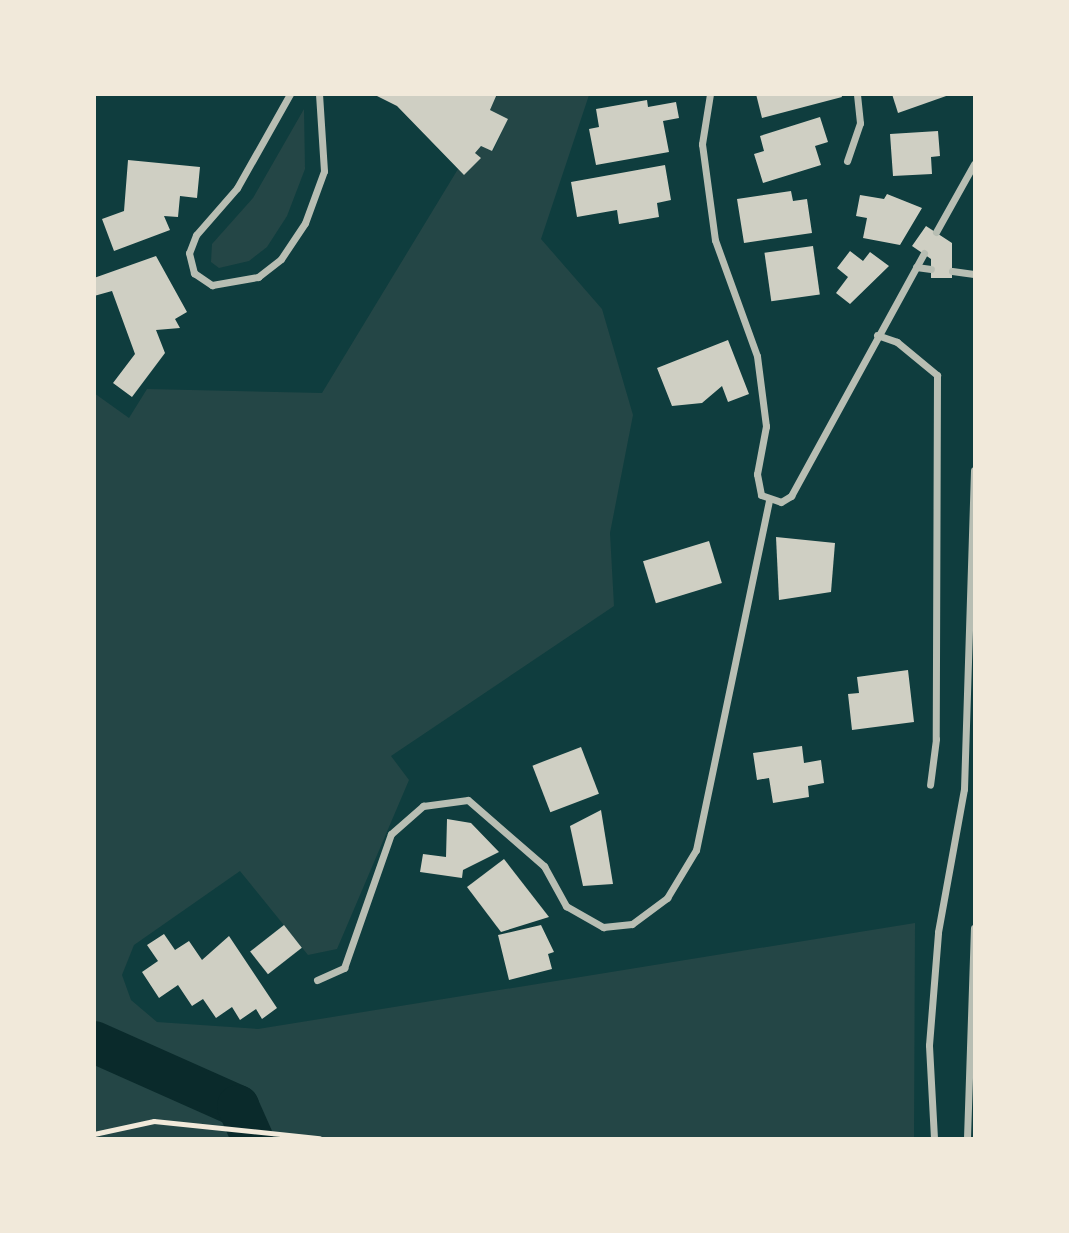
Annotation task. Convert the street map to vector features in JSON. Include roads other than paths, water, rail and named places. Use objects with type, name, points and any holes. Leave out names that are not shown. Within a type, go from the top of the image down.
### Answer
[{"type":"street","points":[[290,94],[237,188],[196,235],[189,253],[194,273],[212,285],[258,277],[281,259],[305,223],[324,171],[319,94]]},
{"type":"street","points":[[317,980],[344,968],[391,834],[423,806],[468,800],[544,866],[566,906],[603,927],[632,924],[667,898],[696,850],[769,500],[757,484],[766,426],[757,356],[715,240],[702,144],[710,94]]},
{"type":"street","points":[[847,161],[860,123],[857,94]]},
{"type":"street","points":[[936,232],[975,164]]},
{"type":"street","points":[[769,500],[791,496],[924,253]]},
{"type":"street","points":[[916,267],[931,269]]},
{"type":"street","points":[[952,271],[975,274]]},
{"type":"street","points":[[877,335],[897,342],[937,375],[936,738],[930,785]]},
{"type":"street","points":[[934,1139],[929,1045],[938,932],[964,789],[975,470]]},
{"type":"street","points":[[967,1139],[975,928]]},
{"type":"waterway","points":[[94,1042],[238,1106],[252,1138]]}]
